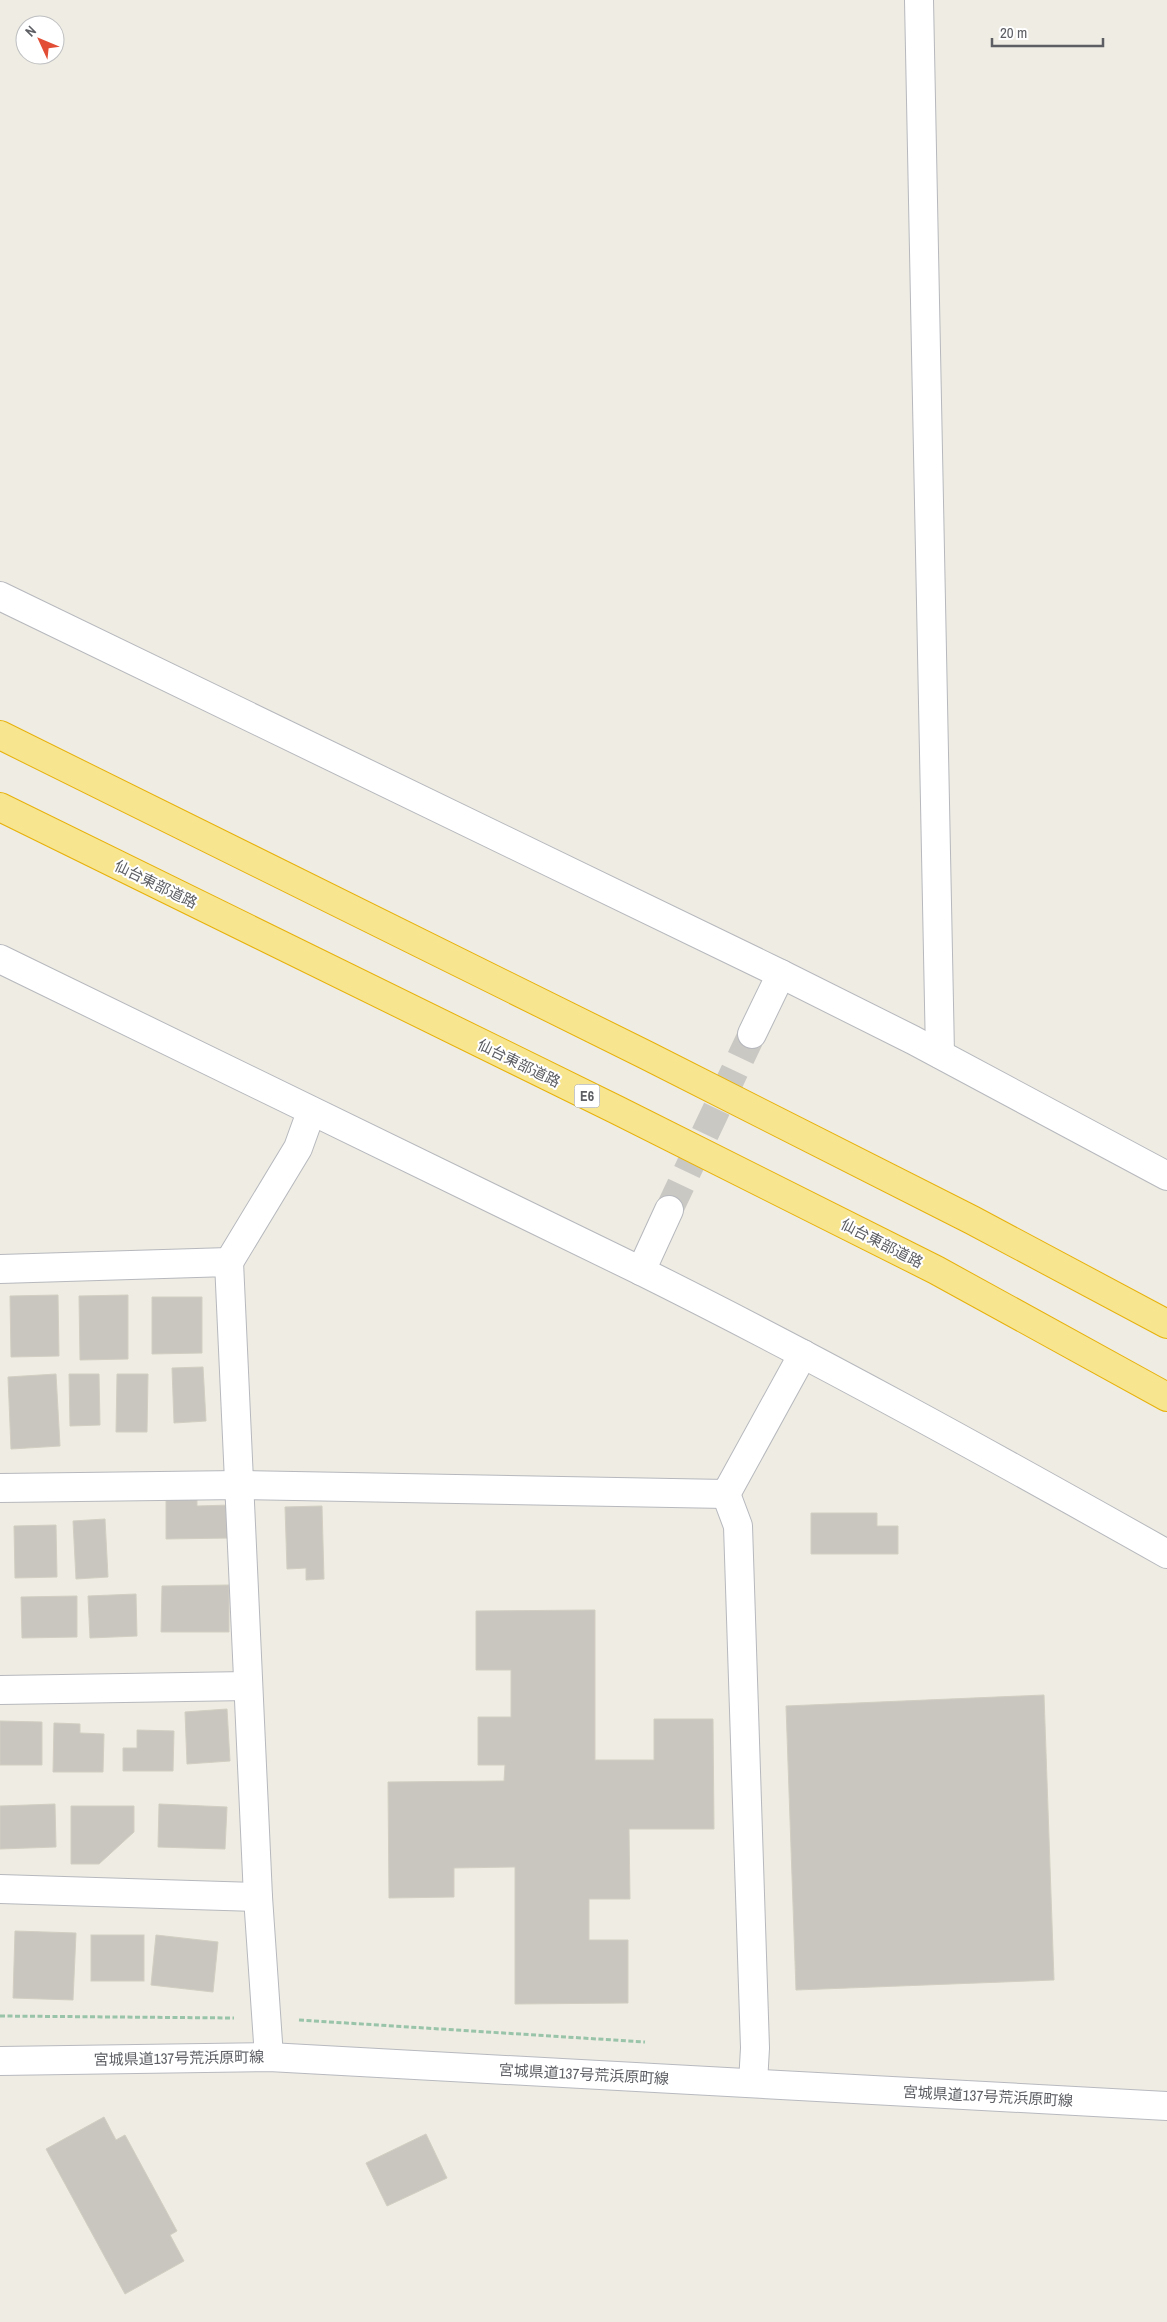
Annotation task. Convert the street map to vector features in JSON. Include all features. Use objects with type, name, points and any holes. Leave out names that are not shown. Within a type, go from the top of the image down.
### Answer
[{"type":"highway","points":[[0,735],[708,1086],[972,1220],[1167,1324]]},
{"type":"highway","name":"仙台東部道路","points":[[0,807],[617,1110],[927,1265],[1167,1397]]},
{"type":"street","points":[[919,0],[940,1054]]},
{"type":"street","points":[[0,596],[781,974],[940,1054],[1167,1176]]},
{"type":"street","points":[[0,959],[641,1271],[803,1354],[1028,1475],[1167,1554]]},
{"type":"street","points":[[752,1034],[781,974]]},
{"type":"street","points":[[269,2057],[258,1897],[229,1262],[298,1148],[311,1112]]},
{"type":"street","points":[[641,1271],[669,1210]]},
{"type":"street","points":[[0,1269],[229,1262]]},
{"type":"street","points":[[752,2083],[755,2048],[738,1526],[726,1494],[803,1354]]},
{"type":"street","points":[[0,1488],[239,1485],[726,1494]]},
{"type":"street","points":[[0,1690],[248,1686]]},
{"type":"street","points":[[0,1889],[258,1897]]},
{"type":"street","name":"宮城県道137号荒浜原町線","points":[[0,2061],[269,2057],[1167,2106]]},
{"type":"path","points":[[0,2016],[244,2018]]},
{"type":"path","points":[[296,2020],[648,2042]]},
{"type":"building","points":[[58,1295],[59,1356],[11,1357],[10,1296]]},
{"type":"building","points":[[128,1295],[128,1359],[80,1360],[79,1296]]},
{"type":"building","points":[[152,1297],[202,1297],[202,1353],[152,1354]]},
{"type":"building","points":[[203,1367],[206,1421],[174,1423],[172,1368]]},
{"type":"building","points":[[56,1374],[60,1446],[11,1449],[8,1377]]},
{"type":"building","points":[[69,1374],[99,1374],[100,1425],[70,1426]]},
{"type":"building","points":[[117,1374],[148,1374],[147,1432],[116,1432]]},
{"type":"building","points":[[166,1496],[197,1496],[197,1506],[231,1505],[231,1538],[166,1539]]},
{"type":"building","points":[[322,1506],[324,1579],[306,1580],[306,1568],[287,1569],[285,1507]]},
{"type":"building","points":[[811,1513],[877,1513],[877,1526],[898,1526],[898,1554],[811,1554]]},
{"type":"building","points":[[105,1519],[108,1577],[76,1579],[73,1521]]},
{"type":"building","points":[[56,1525],[57,1577],[15,1578],[14,1526]]},
{"type":"building","points":[[229,1585],[229,1632],[161,1632],[162,1586]]},
{"type":"building","points":[[136,1594],[137,1636],[90,1638],[88,1596]]},
{"type":"building","points":[[77,1596],[77,1637],[22,1638],[21,1597]]},
{"type":"building","points":[[595,1610],[595,1760],[654,1760],[654,1719],[713,1719],[714,1829],[629,1829],[630,1899],[589,1899],[589,1940],[628,1940],[628,2003],[515,2004],[515,1867],[454,1868],[454,1897],[389,1898],[388,1782],[504,1781],[505,1765],[478,1765],[478,1717],[511,1717],[511,1670],[476,1670],[476,1611]]},
{"type":"building","points":[[1044,1695],[1054,1980],[796,1990],[786,1706]]},
{"type":"building","points":[[227,1709],[230,1761],[187,1764],[185,1712]]},
{"type":"building","points":[[0,1721],[42,1722],[42,1765],[0,1765]]},
{"type":"building","points":[[54,1723],[80,1724],[80,1733],[104,1734],[103,1772],[53,1772]]},
{"type":"building","points":[[137,1730],[174,1731],[173,1771],[123,1771],[123,1748],[137,1748]]},
{"type":"building","points":[[55,1804],[56,1847],[0,1849],[0,1806]]},
{"type":"building","points":[[159,1804],[227,1807],[225,1849],[158,1847]]},
{"type":"building","points":[[71,1806],[134,1806],[134,1832],[99,1864],[71,1864]]},
{"type":"building","points":[[15,1931],[76,1933],[73,2000],[13,1998]]},
{"type":"building","points":[[91,1935],[144,1935],[144,1981],[91,1981]]},
{"type":"building","points":[[156,1935],[218,1942],[213,1992],[151,1985]]},
{"type":"building","points":[[104,2117],[116,2140],[125,2135],[177,2231],[170,2235],[184,2261],[125,2294],[46,2149]]},
{"type":"building","points":[[426,2134],[447,2178],[387,2206],[366,2163]]},
{"type":"tunnel","points":[[669,1210],[752,1034]]}]
